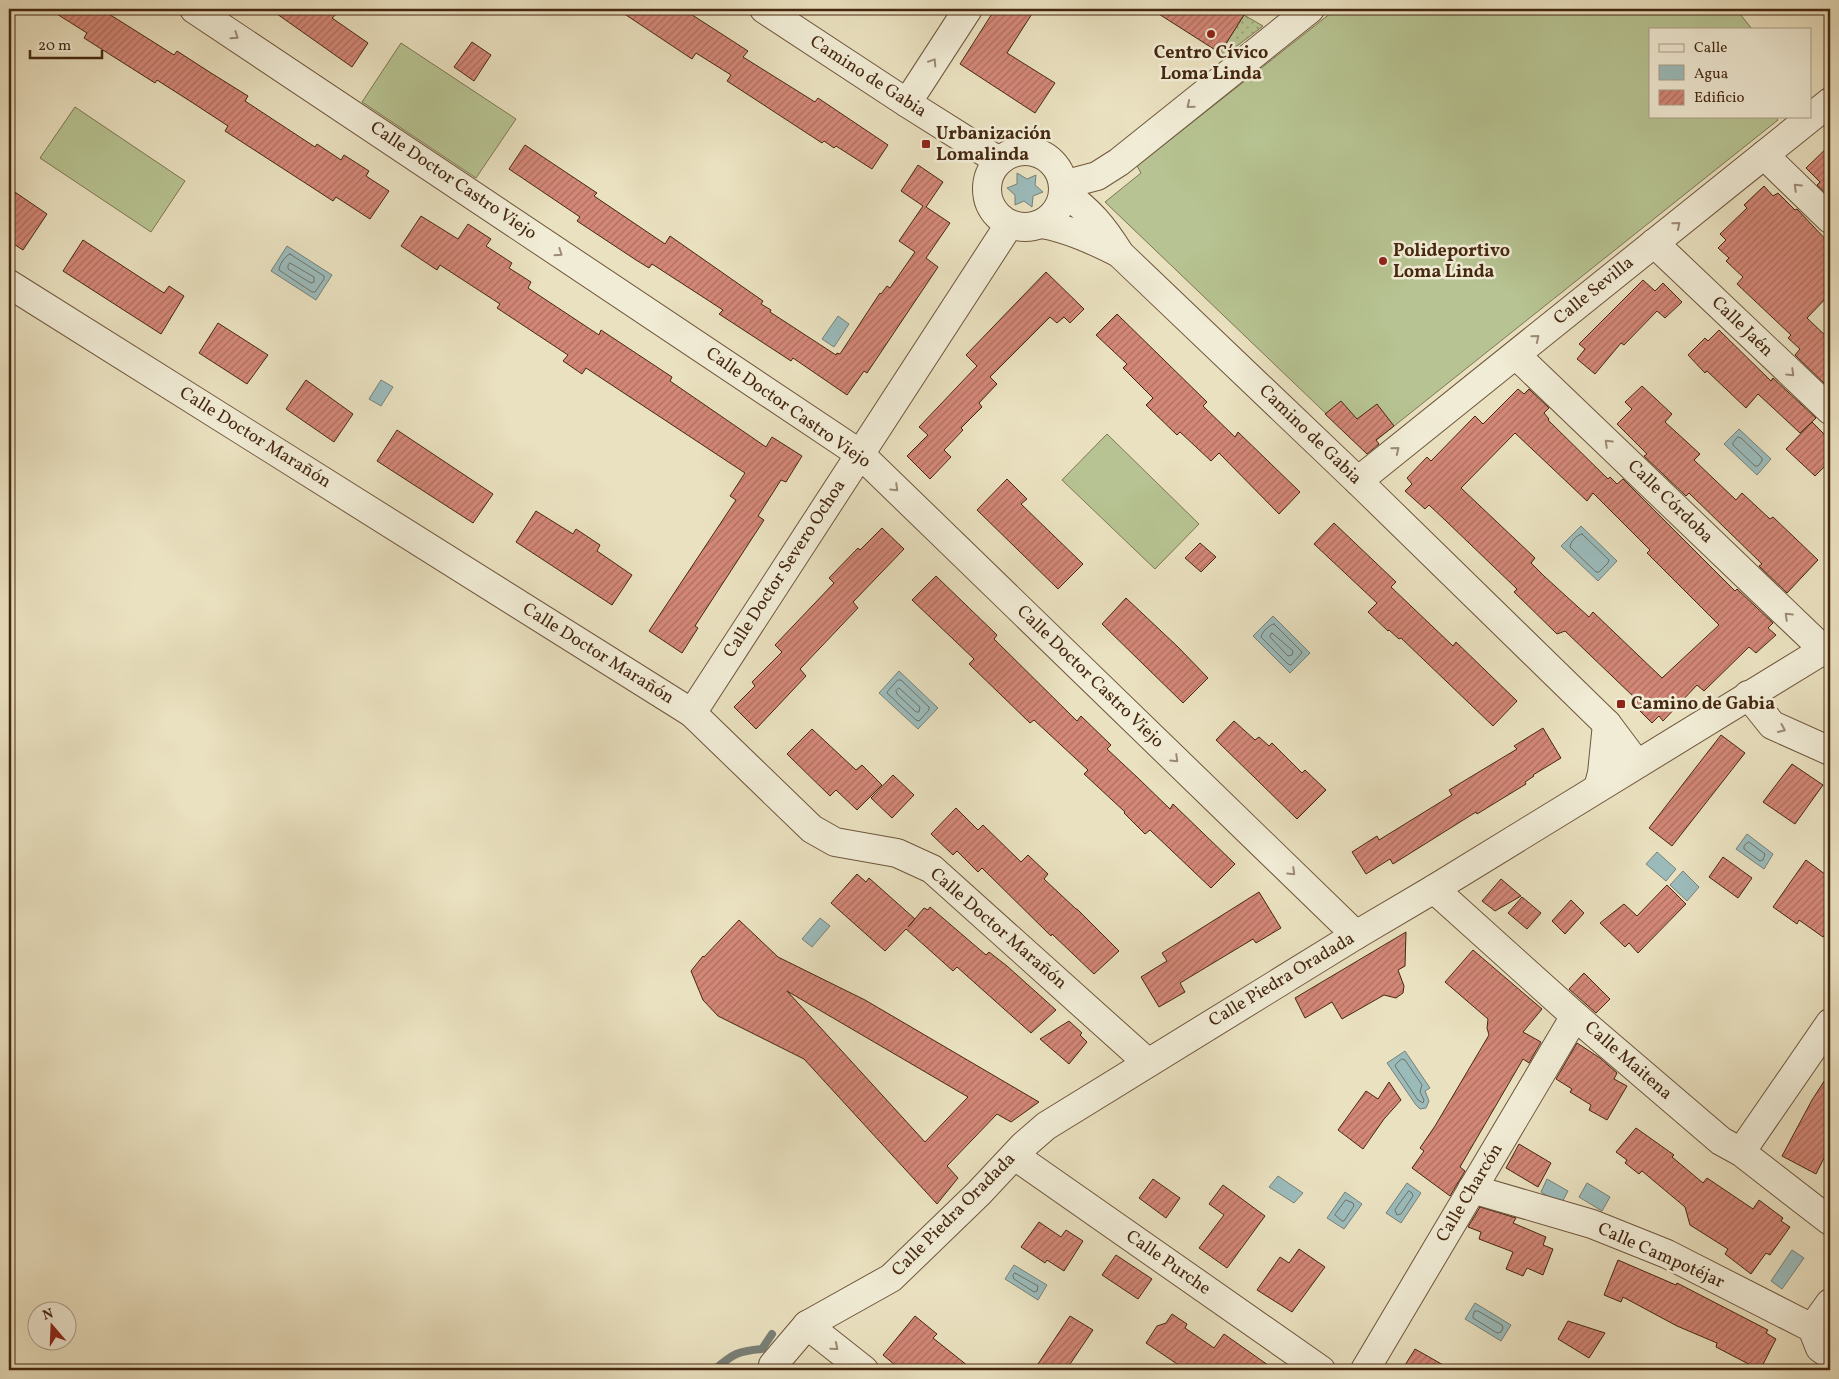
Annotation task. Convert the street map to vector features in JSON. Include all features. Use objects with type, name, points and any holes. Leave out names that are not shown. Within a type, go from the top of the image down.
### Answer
[{"type":"street","name":"Calle Doctor Castro Viejo","points":[[194,9],[860,454],[1356,934]]},
{"type":"street","name":"Camino de Gabia","points":[[764,9],[907,103],[999,160]]},
{"type":"street","points":[[907,103],[968,9]]},
{"type":"street","points":[[1063,188],[1097,176],[1119,162],[1310,9]]},
{"type":"street","name":"Calle Sevilla","points":[[1812,116],[1830,102]]},
{"type":"street","name":"Calle Sevilla","points":[[1358,481],[1810,118]]},
{"type":"street","points":[[1033,151],[1044,156],[1053,163],[1060,173],[1063,188],[1062,202],[1057,211],[1042,224],[1031,228],[1009,225],[998,218],[990,208],[986,195],[986,182],[990,170],[999,160],[1015,152],[1033,151]]},
{"type":"street","points":[[1764,155],[1830,219]]},
{"type":"street","name":"Camino de Gabia","points":[[1063,188],[1105,229],[1120,254],[1358,481],[1644,760]]},
{"type":"street","name":"Camino de Gabia","points":[[1042,224],[1061,227],[1120,254]]},
{"type":"street","name":"Calle Doctor Severo Ochoa","points":[[692,713],[1009,225]]},
{"type":"street","name":"Calle Jaén","points":[[1654,243],[1830,410]]},
{"type":"street","name":"Calle Doctor Marañón","points":[[9,284],[692,713],[812,829],[835,842],[897,853],[932,869],[1148,1062]]},
{"type":"street","name":"Calle Córdoba","points":[[1516,354],[1827,648]]},
{"type":"street","name":"Calle Piedra Oradada","points":[[774,1365],[807,1325],[890,1278],[1023,1146],[1046,1126],[1356,934],[1434,889],[1827,648]]},
{"type":"street","points":[[1748,695],[1772,725],[1830,751]]},
{"type":"street","points":[[1598,788],[1602,774],[1607,724]]},
{"type":"street","name":"Calle Maitena","points":[[1434,889],[1575,1016],[1721,1141],[1742,1152],[1830,1221]]},
{"type":"street","name":"Calle Charcón","points":[[1365,1370],[1575,1016]]},
{"type":"street","points":[[1742,1152],[1830,1023]]},
{"type":"street","name":"Calle Purche","points":[[1015,1156],[1321,1370]]},
{"type":"street","name":"Calle Campotéjar","points":[[1472,1189],[1592,1224],[1667,1254],[1812,1328]]},
{"type":"street","points":[[1830,1303],[1812,1328],[1820,1348],[1830,1355]]},
{"type":"street","points":[[807,1325],[864,1370]]},
{"type":"green space","name":"Polideportivo Loma Linda","points":[[1336,9],[1736,9],[1751,28],[1649,28],[1649,118],[1776,118],[1778,120],[1364,450],[1105,202],[1141,173],[1137,166]]},
{"type":"green space","points":[[1244,15],[1263,26],[1224,56],[1220,53]]},
{"type":"green space","points":[[401,43],[516,119],[476,178],[362,102]]},
{"type":"green space","points":[[75,107],[185,181],[151,232],[40,158]]},
{"type":"green space","points":[[1107,434],[1199,524],[1155,569],[1062,480]]},
{"type":"water","points":[[1017,173],[1027,179],[1036,175],[1035,185],[1043,192],[1033,196],[1032,207],[1024,201],[1015,205],[1015,195],[1007,188],[1017,184]]},
{"type":"water","points":[[287,246],[332,275],[316,300],[271,271]]},
{"type":"water","points":[[838,316],[849,324],[834,347],[822,339]]},
{"type":"water","points":[[381,380],[393,387],[381,406],[369,399]]},
{"type":"water","points":[[1739,429],[1771,459],[1757,475],[1724,444]]},
{"type":"water","points":[[1581,526],[1617,561],[1598,581],[1561,546]]},
{"type":"water","points":[[1273,616],[1310,653],[1290,673],[1253,636]]},
{"type":"water","points":[[899,671],[938,708],[918,729],[879,693]]},
{"type":"water","points":[[1747,834],[1773,854],[1764,869],[1736,849]]},
{"type":"water","points":[[1657,852],[1676,869],[1666,881],[1646,864]]},
{"type":"water","points":[[1683,871],[1699,887],[1687,901],[1670,885]]},
{"type":"water","points":[[820,918],[830,926],[812,947],[802,939]]},
{"type":"water","points":[[1405,1051],[1430,1088],[1425,1091],[1429,1101],[1426,1108],[1420,1109],[1416,1105],[1387,1063]]},
{"type":"water","points":[[1278,1176],[1303,1193],[1294,1203],[1269,1187]]},
{"type":"water","points":[[1547,1179],[1568,1191],[1561,1204],[1541,1192]]},
{"type":"water","points":[[1407,1183],[1421,1193],[1401,1223],[1386,1213]]},
{"type":"water","points":[[1587,1183],[1610,1197],[1602,1211],[1579,1197]]},
{"type":"water","points":[[1345,1192],[1362,1204],[1344,1229],[1327,1218]]},
{"type":"water","points":[[1792,1250],[1804,1258],[1782,1289],[1771,1281]]},
{"type":"water","points":[[1014,1265],[1047,1285],[1038,1300],[1005,1279]]},
{"type":"water","points":[[1475,1303],[1511,1325],[1501,1341],[1465,1319]]},
{"type":"building","points":[[49,9],[101,9],[174,55],[177,51],[248,96],[245,101],[315,147],[317,144],[341,160],[344,155],[369,171],[366,176],[389,191],[370,219],[336,197],[333,201],[225,131],[228,126],[193,103],[157,80],[155,83],[84,38],[87,33]]},
{"type":"building","points":[[270,9],[342,9],[332,18],[368,43],[352,67]]},
{"type":"building","points":[[617,9],[683,9],[748,51],[743,57],[815,102],[818,98],[888,145],[872,169],[836,146],[834,148],[824,141],[822,143],[727,81],[731,75],[696,53],[692,59]]},
{"type":"building","points":[[995,9],[1035,9],[1007,53],[1055,83],[1035,113],[960,64]]},
{"type":"building","name":"Centro Cívico Loma Linda","points":[[1151,9],[1233,9],[1244,15],[1220,53]]},
{"type":"building","points":[[472,42],[491,55],[474,81],[454,67]]},
{"type":"building","points":[[525,145],[597,193],[594,196],[665,244],[670,236],[763,301],[761,304],[771,310],[770,312],[836,355],[837,353],[840,354],[880,293],[887,286],[890,288],[915,252],[899,241],[923,206],[901,191],[918,165],[943,182],[926,207],[950,223],[926,258],[938,267],[867,373],[864,371],[847,395],[793,358],[791,361],[719,314],[723,310],[652,264],[649,268],[577,221],[580,217],[509,169]]},
{"type":"building","points":[[1830,145],[1830,197],[1817,185],[1820,182],[1806,168]]},
{"type":"building","points":[[1764,186],[1773,196],[1778,193],[1795,210],[1797,209],[1830,244],[1830,294],[1807,318],[1830,340],[1830,389],[1795,355],[1800,349],[1788,338],[1791,335],[1737,284],[1743,277],[1726,261],[1729,258],[1718,248],[1726,240],[1720,234],[1747,208],[1744,205]]},
{"type":"building","points":[[9,188],[47,214],[23,250],[9,241]]},
{"type":"building","points":[[421,216],[458,239],[468,224],[491,239],[486,246],[512,263],[509,268],[531,282],[528,288],[599,335],[601,330],[672,377],[670,381],[766,447],[772,437],[802,456],[786,482],[781,480],[758,516],[764,520],[695,626],[698,628],[682,653],[649,631],[736,500],[730,496],[745,473],[586,368],[582,374],[563,361],[568,355],[497,308],[500,304],[440,265],[437,270],[401,246]]},
{"type":"building","points":[[83,240],[164,293],[169,286],[184,296],[161,334],[63,271]]},
{"type":"building","points":[[1046,272],[1084,309],[1070,323],[1064,317],[1057,323],[1050,317],[990,377],[997,384],[979,403],[982,407],[961,428],[963,430],[944,450],[951,457],[930,479],[907,456],[928,435],[919,427],[977,366],[966,355]]},
{"type":"building","points":[[1643,280],[1655,291],[1663,283],[1682,302],[1665,318],[1657,311],[1624,345],[1621,343],[1595,374],[1577,359],[1585,349],[1579,344]]},
{"type":"building","points":[[1117,314],[1207,402],[1203,406],[1235,437],[1238,432],[1300,492],[1279,514],[1219,453],[1211,461],[1180,432],[1177,435],[1146,405],[1153,398],[1123,368],[1127,364],[1096,335]]},
{"type":"building","points":[[218,323],[268,355],[247,384],[199,353]]},
{"type":"building","points":[[1719,330],[1771,381],[1773,378],[1816,418],[1800,433],[1758,394],[1746,408],[1707,371],[1705,373],[1688,355],[1705,338],[1708,341]]},
{"type":"building","points":[[306,380],[353,414],[334,442],[286,409]]},
{"type":"building","points":[[1642,386],[1672,414],[1665,422],[1700,454],[1694,460],[1736,500],[1742,493],[1770,519],[1773,517],[1818,560],[1787,593],[1759,566],[1762,564],[1689,493],[1686,496],[1644,456],[1647,454],[1617,424],[1632,409],[1625,402]]},
{"type":"building","points":[[1518,389],[1524,394],[1529,389],[1549,408],[1544,413],[1548,420],[1608,479],[1610,477],[1617,484],[1623,479],[1735,591],[1737,589],[1773,623],[1768,628],[1776,635],[1756,653],[1749,647],[1704,691],[1697,685],[1663,721],[1659,716],[1652,723],[1632,703],[1636,699],[1565,631],[1557,634],[1514,592],[1517,589],[1429,505],[1425,509],[1405,491],[1412,484],[1407,478],[1427,457],[1431,461],[1475,416],[1483,424]],"holes":[[[1515,433],[1587,501],[1593,493],[1650,550],[1647,553],[1719,625],[1662,678],[1593,612],[1589,617],[1544,576],[1531,563],[1535,558],[1461,488]]]},
{"type":"building","points":[[1341,401],[1357,419],[1377,404],[1394,426],[1376,440],[1379,444],[1367,454],[1325,414]]},
{"type":"building","points":[[1812,422],[1830,440],[1830,461],[1815,476],[1786,449]]},
{"type":"building","points":[[397,430],[493,494],[473,523],[377,461]]},
{"type":"building","points":[[1007,479],[1027,499],[1021,504],[1083,564],[1058,589],[977,510]]},
{"type":"building","points":[[536,511],[573,534],[576,529],[600,545],[597,551],[632,575],[612,605],[516,542]]},
{"type":"building","points":[[1334,523],[1396,582],[1391,587],[1453,646],[1456,642],[1517,701],[1493,726],[1401,638],[1399,639],[1388,631],[1368,612],[1377,603],[1314,544]]},
{"type":"building","points":[[882,528],[904,549],[853,602],[858,608],[800,669],[806,676],[756,729],[734,707],[755,686],[752,682],[782,652],[775,645],[834,583],[829,578],[858,548],[860,550]]},
{"type":"building","points":[[1200,543],[1216,557],[1201,572],[1185,558]]},
{"type":"building","points":[[936,576],[997,635],[994,639],[1077,721],[1081,716],[1111,745],[1107,749],[1170,809],[1173,804],[1235,864],[1211,888],[1150,830],[1145,834],[1125,812],[1084,774],[1088,770],[1034,720],[1030,723],[969,664],[974,659],[912,600]]},
{"type":"building","points":[[1126,598],[1208,678],[1183,703],[1102,624]]},
{"type":"building","points":[[1234,721],[1255,740],[1259,737],[1269,746],[1272,743],[1302,773],[1305,770],[1326,790],[1297,819],[1216,740]]},
{"type":"building","points":[[1543,728],[1561,758],[1533,775],[1525,782],[1526,784],[1477,814],[1476,812],[1393,864],[1390,859],[1366,874],[1352,852],[1377,836],[1379,840],[1452,795],[1449,790],[1517,749],[1514,746]]},
{"type":"building","points":[[812,729],[856,770],[862,765],[882,785],[857,810],[836,790],[830,796],[787,754]]},
{"type":"building","points":[[1721,735],[1745,753],[1672,846],[1649,828]]},
{"type":"building","points":[[1792,764],[1823,785],[1795,824],[1763,802]]},
{"type":"building","points":[[893,775],[914,795],[892,818],[871,798]]},
{"type":"building","points":[[956,808],[978,830],[983,825],[1021,862],[1028,855],[1048,874],[1044,879],[1119,951],[1094,974],[1052,934],[1051,936],[982,868],[978,872],[957,851],[953,855],[931,834]]},
{"type":"building","points":[[1723,857],[1752,878],[1738,898],[1709,877]]},
{"type":"building","points":[[1806,860],[1830,878],[1830,926],[1823,937],[1799,920],[1797,924],[1773,907]]},
{"type":"building","points":[[857,874],[866,882],[869,878],[915,919],[924,908],[928,910],[930,907],[986,955],[989,952],[1007,966],[1056,1010],[1031,1033],[957,967],[953,971],[906,929],[885,951],[831,903]]},
{"type":"building","points":[[1501,879],[1521,896],[1495,911],[1482,901]]},
{"type":"building","points":[[1667,885],[1686,904],[1638,953],[1629,943],[1625,947],[1600,923],[1624,904],[1637,916]]},
{"type":"building","points":[[1259,892],[1281,928],[1256,943],[1253,939],[1180,983],[1185,992],[1159,1007],[1141,977],[1167,961],[1162,953]]},
{"type":"building","points":[[1522,897],[1541,913],[1527,929],[1508,913]]},
{"type":"building","points":[[1571,900],[1584,913],[1565,934],[1552,921]]},
{"type":"building","points":[[739,920],[778,957],[865,1000],[1039,1102],[1011,1122],[997,1114],[947,1166],[958,1178],[937,1204],[804,1059],[718,1016],[703,1000],[691,971]],"holes":[[[787,991],[968,1097],[925,1142]]]},
{"type":"building","points":[[1406,932],[1405,966],[1398,970],[1404,986],[1403,993],[1396,998],[1384,995],[1342,1019],[1332,1002],[1305,1018],[1295,998]]},
{"type":"building","points":[[1473,950],[1542,1009],[1523,1032],[1541,1042],[1529,1063],[1523,1059],[1460,1167],[1465,1171],[1450,1196],[1412,1168],[1424,1151],[1420,1148],[1489,1035],[1487,1028],[1488,1019],[1445,982]]},
{"type":"building","points":[[1584,973],[1610,999],[1596,1013],[1569,989]]},
{"type":"building","points":[[1069,1021],[1082,1033],[1080,1035],[1087,1042],[1069,1064],[1040,1039]]},
{"type":"building","points":[[1577,1043],[1600,1058],[1617,1073],[1614,1079],[1627,1086],[1607,1120],[1589,1110],[1591,1105],[1570,1092],[1572,1089],[1556,1079]]},
{"type":"building","points":[[1830,1072],[1830,1146],[1816,1174],[1782,1156],[1812,1100]]},
{"type":"building","points":[[1389,1082],[1401,1100],[1384,1119],[1363,1149],[1338,1130],[1366,1091],[1378,1099]]},
{"type":"building","points":[[1636,1128],[1674,1155],[1672,1157],[1703,1183],[1707,1178],[1753,1209],[1759,1200],[1783,1218],[1781,1221],[1790,1227],[1770,1255],[1766,1253],[1751,1274],[1725,1254],[1728,1249],[1690,1225],[1685,1207],[1642,1171],[1639,1174],[1625,1163],[1627,1160],[1616,1152]]},
{"type":"building","points":[[1519,1144],[1551,1163],[1538,1187],[1506,1168]]},
{"type":"building","points":[[1153,1179],[1180,1198],[1166,1218],[1139,1198]]},
{"type":"building","points":[[1223,1185],[1265,1216],[1227,1268],[1199,1248],[1224,1215],[1209,1204]]},
{"type":"building","points":[[1480,1207],[1516,1218],[1513,1223],[1546,1237],[1543,1245],[1553,1249],[1543,1275],[1527,1268],[1523,1276],[1506,1269],[1513,1252],[1479,1239],[1481,1232],[1468,1227]]},
{"type":"building","points":[[1039,1222],[1061,1237],[1066,1230],[1083,1241],[1064,1271],[1047,1260],[1045,1263],[1021,1247]]},
{"type":"building","points":[[1299,1249],[1325,1267],[1292,1312],[1257,1290],[1280,1257],[1289,1263]]},
{"type":"building","points":[[1116,1255],[1152,1279],[1138,1299],[1102,1275]]},
{"type":"building","points":[[1618,1260],[1676,1285],[1677,1283],[1768,1330],[1766,1333],[1776,1339],[1760,1370],[1716,1347],[1717,1343],[1677,1326],[1623,1297],[1621,1302],[1604,1295]]},
{"type":"building","points":[[1172,1314],[1187,1324],[1185,1328],[1214,1348],[1224,1334],[1275,1370],[1186,1370],[1146,1343],[1157,1326],[1166,1323]]},
{"type":"building","points":[[915,1316],[937,1334],[933,1338],[973,1370],[901,1370],[883,1355]]},
{"type":"building","points":[[1070,1316],[1093,1330],[1066,1370],[1034,1370]]},
{"type":"building","points":[[1568,1321],[1605,1333],[1589,1358],[1558,1339]]},
{"type":"building","points":[[1415,1349],[1452,1370],[1402,1370]]},
{"type":"waterway","points":[[714,1370],[736,1354],[762,1349],[772,1334]]},
{"type":"place","name":"Centro Cívico Loma Linda","points":[[1211,34]]},
{"type":"place","name":"Urbanización Lomalinda","points":[[926,144]]},
{"type":"place","name":"Polideportivo Loma Linda","points":[[1383,261]]},
{"type":"place","name":"Camino de Gabia","points":[[1621,704]]}]
